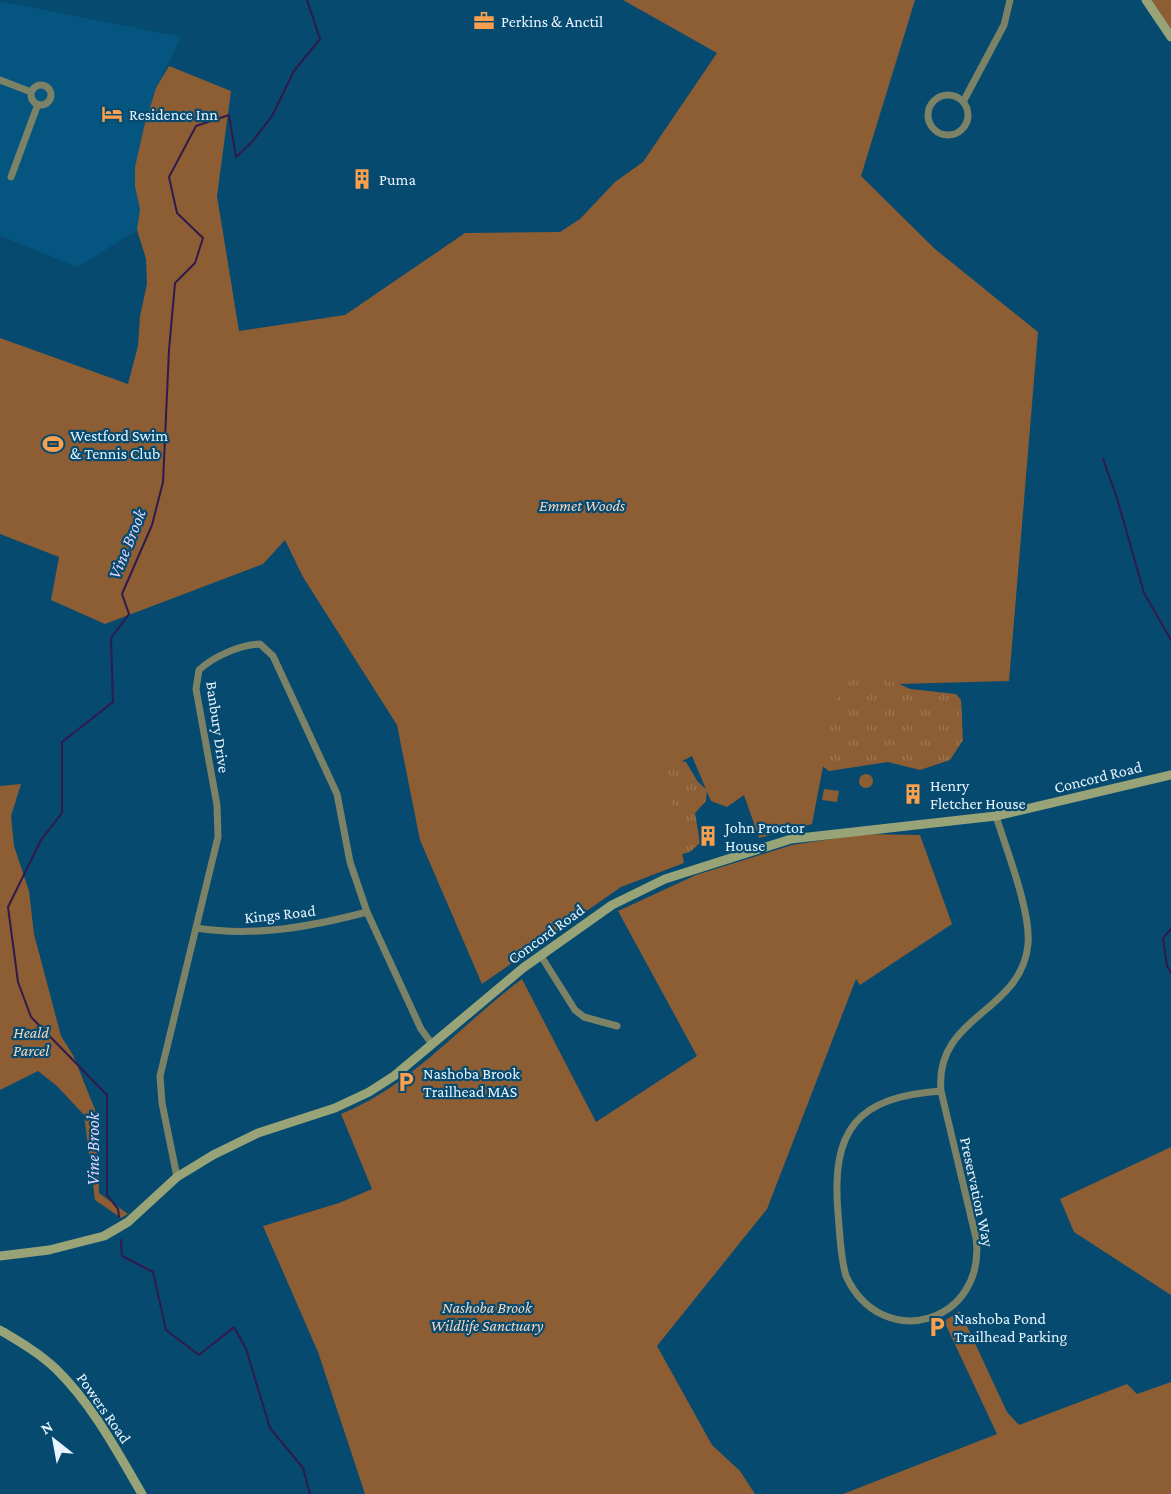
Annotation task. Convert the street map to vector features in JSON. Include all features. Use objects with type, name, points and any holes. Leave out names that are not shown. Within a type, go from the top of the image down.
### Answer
[{"type":"main road","points":[[1146,0],[1171,37]]},
{"type":"main road","name":"Concord Road","points":[[0,1256],[49,1250],[104,1236],[128,1222],[177,1177],[235,1143],[335,1108],[369,1092],[394,1076],[540,956],[626,897],[665,879],[766,846],[810,835],[996,816],[1171,775]]},
{"type":"main road","name":"Powers Road","points":[[0,1330],[36,1352],[73,1387],[96,1418],[142,1494]]},
{"type":"street","points":[[963,102],[948,95],[935,99],[930,105],[927,118],[933,130],[951,136],[963,130],[968,118],[963,102],[1004,26],[1010,0]]},
{"type":"street","points":[[0,80],[32,92]]},
{"type":"street","points":[[32,92],[42,85],[50,90],[50,100],[38,104]]},
{"type":"street","points":[[32,92],[32,99],[38,104]]},
{"type":"street","points":[[11,177],[38,104]]},
{"type":"street","name":"Banbury Drive","points":[[177,1177],[162,1103],[160,1076],[210,875],[218,821],[196,678],[199,670],[216,658],[252,644],[267,647],[273,656],[329,774],[341,811],[350,862],[367,912],[421,1029],[432,1044]]},
{"type":"street","name":"Preservation Way","points":[[941,1091],[895,1097],[873,1107],[849,1132],[837,1165],[836,1189],[846,1276],[854,1292],[866,1306],[887,1317],[899,1320],[923,1320],[950,1308],[970,1285],[977,1262],[976,1238],[941,1091],[941,1065],[951,1043],[1013,985],[1027,953],[1026,921],[996,816]]},
{"type":"street","name":"Kings Road","points":[[196,928],[231,932],[271,931],[323,923],[367,912]]},
{"type":"street","points":[[540,956],[574,1010],[584,1017],[616,1026]]},
{"type":"shaded area","points":[[0,1],[181,37],[156,88],[144,127],[135,167],[135,187],[140,209],[137,230],[78,267],[0,236]]},
{"type":"green space","name":"Emmet Woods","points":[[623,0],[915,0],[861,176],[935,249],[1038,332],[1009,681],[898,684],[842,667],[812,824],[759,838],[744,795],[727,807],[711,801],[692,756],[665,770],[684,863],[621,887],[482,984],[420,840],[397,725],[303,577],[285,540],[263,564],[105,624],[51,600],[59,557],[0,534],[0,338],[128,384],[138,346],[140,316],[147,284],[146,259],[137,230],[140,209],[135,187],[135,167],[156,88],[169,66],[231,91],[217,196],[239,331],[345,315],[465,233],[560,232],[580,219],[615,182],[643,162],[717,53]]},
{"type":"green space","points":[[1146,0],[1171,0],[1171,37]]},
{"type":"green space","points":[[539,581],[669,759],[686,762],[698,782],[707,790],[706,801],[695,813],[700,843],[690,852],[674,856]]},
{"type":"green space","points":[[850,661],[910,689],[956,694],[961,700],[963,740],[950,760],[920,770],[888,762],[829,771],[813,759],[836,667]]},
{"type":"green space","points":[[866,774],[871,776],[873,781],[871,786],[866,788],[861,786],[859,781],[861,776]]},
{"type":"green space","name":"Heald Parcel","points":[[21,784],[11,816],[14,846],[29,891],[34,934],[61,1036],[73,1055],[98,1117],[99,1193],[128,1214],[121,1218],[95,1200],[84,1115],[57,1086],[38,1071],[0,1090],[0,786]]},
{"type":"green space","points":[[824,789],[839,791],[837,802],[822,800]]},
{"type":"green space","name":"Nashoba Brook Wildlife Sanctuary","points":[[864,834],[920,835],[952,924],[860,985],[856,979],[767,1209],[657,1346],[712,1445],[740,1471],[755,1494],[365,1494],[318,1352],[263,1226],[339,1203],[372,1189],[341,1114],[367,1102],[414,1070],[522,979],[596,1122],[697,1056],[618,911],[696,875],[792,845]]},
{"type":"green space","points":[[1171,1147],[1171,1295],[1074,1232],[1060,1199]]},
{"type":"green space","points":[[960,1311],[1007,1412],[1019,1425],[1127,1384],[1137,1394],[1171,1382],[1171,1494],[843,1494],[997,1434],[944,1321]]},
{"type":"waterway","name":"Vine Brook","points":[[119,1217],[118,1209],[107,1195],[107,1095],[31,1017],[18,982],[8,907],[41,840],[62,813],[62,742],[113,702],[111,638],[129,614],[122,594],[152,525],[163,482],[169,350],[175,283],[195,263],[203,238],[177,213],[169,177],[196,126],[229,115],[236,157],[252,142],[272,116],[294,71],[320,39],[307,0]]},
{"type":"waterway","points":[[1103,459],[1117,498],[1144,593],[1171,640]]},
{"type":"waterway","points":[[1171,929],[1163,938],[1167,966],[1171,973]]},
{"type":"waterway","name":"Vine Brook","points":[[121,1240],[122,1256],[153,1272],[166,1330],[199,1355],[234,1327],[246,1349],[270,1428],[303,1468],[310,1494]]},
{"type":"place","name":"Perkins & Anctil","points":[[484,21]]},
{"type":"place","name":"Residence Inn","points":[[112,114]]},
{"type":"place","name":"Puma","points":[[362,179]]},
{"type":"place","name":"Westford Swim & Tennis Club","points":[[53,444]]},
{"type":"place","name":"Henry Fletcher House","points":[[913,794]]},
{"type":"place","name":"John Proctor House","points":[[708,836]]},
{"type":"place","name":"Nashoba Brook Trailhead MAS","points":[[406,1082]]},
{"type":"place","name":"Nashoba Pond Trailhead Parking","points":[[937,1327]]}]
